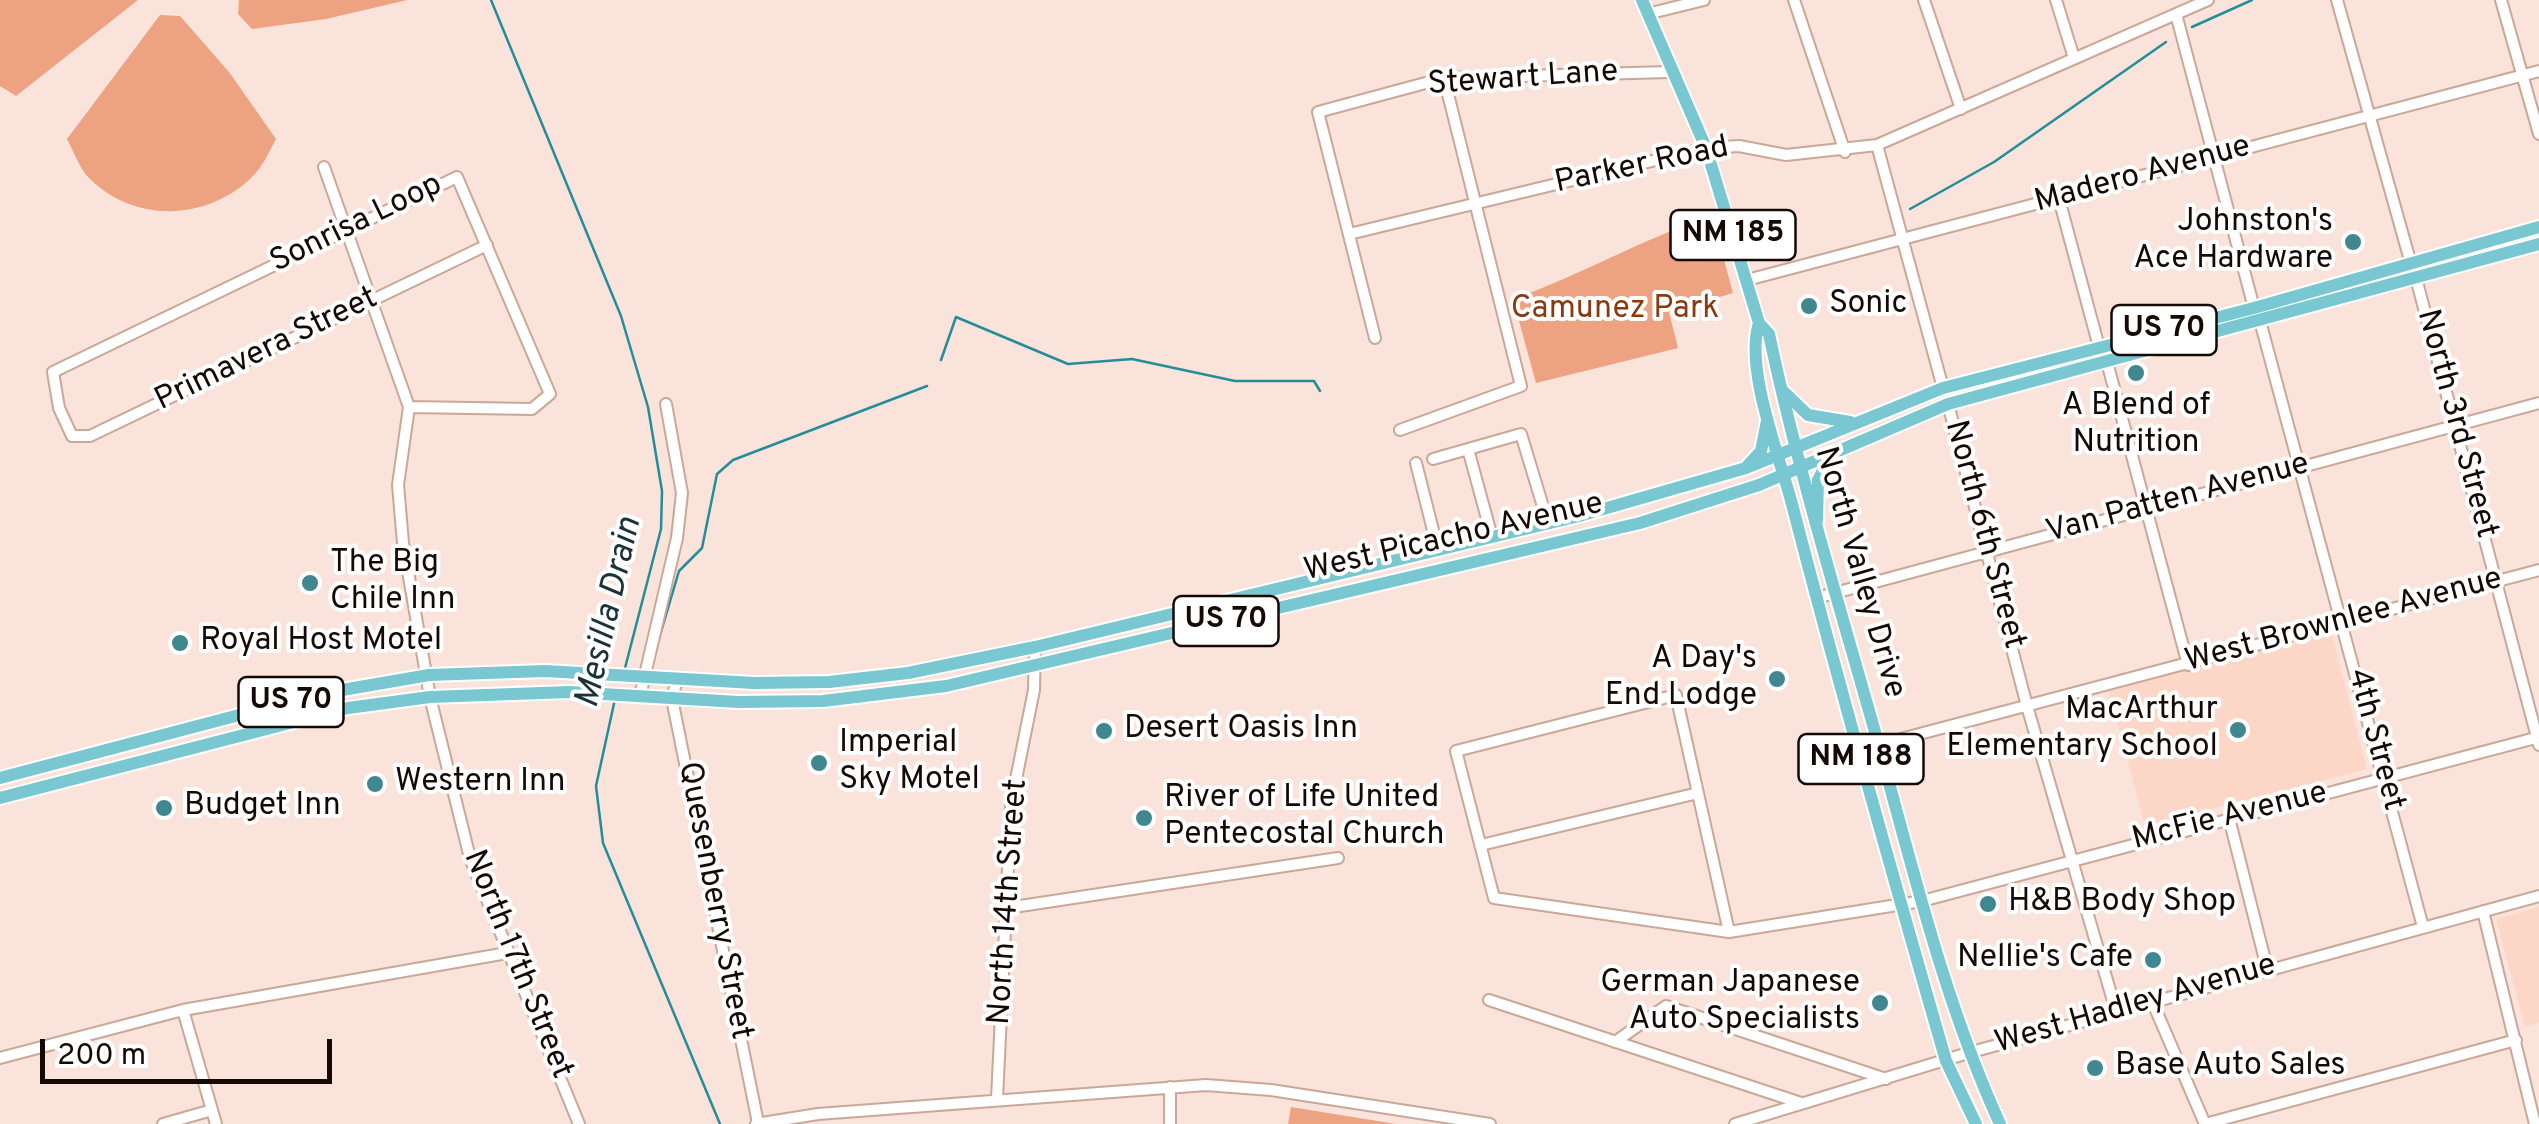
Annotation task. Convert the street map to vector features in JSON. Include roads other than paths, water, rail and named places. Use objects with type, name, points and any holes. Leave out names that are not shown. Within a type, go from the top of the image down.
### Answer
[{"type":"main road","name":"North Valley Drive","points":[[1642,0],[1706,148],[1759,323],[1769,334],[1816,533],[1922,901],[1968,1053],[2000,1124]]},
{"type":"main road","name":"West Picacho Avenue","points":[[2414,272],[2539,226]]},
{"type":"main road","name":"West Picacho Avenue","points":[[0,798],[348,708],[430,697],[585,693],[672,699],[822,701],[946,686],[1038,666],[1640,522],[1759,485],[1948,404],[2107,362],[2257,314],[2539,244]]},
{"type":"main road","name":"West Picacho Avenue","points":[[0,778],[319,694],[429,675],[588,674],[829,682],[908,673],[1034,647],[1548,523],[1746,468],[1943,388],[2099,346],[2257,314]]},
{"type":"main road","name":"North Valley Drive","points":[[1759,323],[1754,338],[1768,414],[1816,598],[1946,1060],[1976,1124]]},
{"type":"main road","points":[[1780,386],[1808,415],[1827,422],[1858,422]]},
{"type":"main road","points":[[1746,468],[1761,451],[1768,414]]},
{"type":"main road","points":[[1816,533],[1818,480],[1833,452]]},
{"type":"main road","points":[[1759,485],[1773,488],[1793,506]]},
{"type":"main road","points":[[24,772],[31,790]]},
{"type":"street","points":[[1647,14],[1704,0]]},
{"type":"street","points":[[1794,0],[1846,152]]},
{"type":"street","points":[[1924,0],[1961,109]]},
{"type":"street","points":[[2056,0],[2074,58]]},
{"type":"street","name":"Parker Road","points":[[1349,234],[1706,148],[1739,146],[1786,155],[1846,152],[1877,145],[2176,14],[2189,4],[2208,0]]},
{"type":"street","name":"North 3rd Street","points":[[2337,0],[2456,426],[2538,739]]},
{"type":"street","points":[[2501,0],[2539,134]]},
{"type":"street","name":"4th Street","points":[[2176,14],[2211,157],[2386,777],[2423,927]]},
{"type":"street","name":"Madero Avenue","points":[[1747,280],[2539,71]]},
{"type":"street","name":"Stewart Lane","points":[[1349,234],[1318,112],[1444,78],[1670,72]]},
{"type":"street","points":[[1400,430],[1522,386],[1444,78]]},
{"type":"street","name":"North 6th Street","points":[[1877,145],[1943,388]]},
{"type":"street","name":"North 17th Street","points":[[324,167],[409,407],[398,484],[403,543],[430,697],[470,858],[580,1124]]},
{"type":"street","name":"Sonrisa Loop","points":[[59,408],[53,372],[457,176],[550,394],[532,409],[409,407]]},
{"type":"street","points":[[2059,200],[2099,346]]},
{"type":"street","points":[[1349,234],[1376,338]]},
{"type":"street","name":"Primavera Street","points":[[59,408],[72,436],[90,436],[487,245]]},
{"type":"street","points":[[2107,362],[2188,664]]},
{"type":"street","name":"Van Patten Avenue","points":[[1816,598],[2539,402]]},
{"type":"street","points":[[640,696],[677,538],[682,493],[666,404]]},
{"type":"street","name":"North 6th Street","points":[[1948,404],[2028,706],[2116,1012]]},
{"type":"street","points":[[1433,459],[1522,434],[1548,523]]},
{"type":"street","points":[[1468,449],[1492,537]]},
{"type":"street","points":[[1416,464],[1438,550]]},
{"type":"street","name":"West Brownlee Avenue","points":[[1859,750],[2539,570]]},
{"type":"street","name":"North 14th Street","points":[[997,1099],[1011,804],[1038,666],[1034,647]]},
{"type":"street","name":"Quesenberry Street","points":[[677,679],[672,699],[757,1124]]},
{"type":"street","points":[[1698,793],[1481,845],[1456,751],[1676,695],[1698,793],[1729,932]]},
{"type":"street","name":"McFie Avenue","points":[[1481,845],[1494,898],[1729,932],[1922,901],[2074,857],[2538,739]]},
{"type":"street","points":[[2229,818],[2267,968]]},
{"type":"street","points":[[1007,908],[1338,858]]},
{"type":"street","name":"West Hadley Avenue","points":[[1735,1124],[2267,968],[2539,896]]},
{"type":"street","points":[[2483,911],[2535,1124]]},
{"type":"street","points":[[0,1058],[183,1010],[507,953]]},
{"type":"street","points":[[1488,1000],[1804,1104]]},
{"type":"street","points":[[2152,1001],[2205,1124],[2516,1040]]},
{"type":"street","points":[[1615,1042],[1666,1006],[1886,1079]]},
{"type":"street","points":[[183,1010],[216,1124]]},
{"type":"street","points":[[757,1124],[796,1116],[1170,1087],[1271,1090],[1490,1124]]},
{"type":"street","points":[[1170,1087],[1170,1124]]},
{"type":"street","points":[[163,1124],[212,1110]]},
{"type":"waterway","name":"Mesilla Drain","points":[[491,0],[621,316],[648,407],[662,491],[661,529],[625,668]]},
{"type":"waterway","points":[[2192,27],[2252,0]]},
{"type":"waterway","points":[[1910,209],[1994,162],[2166,42]]},
{"type":"waterway","points":[[941,360],[956,317],[1068,364],[1132,359],[1235,381],[1314,381],[1320,391]]},
{"type":"waterway","points":[[658,642],[679,571],[702,548],[717,474],[733,460],[927,386]]},
{"type":"waterway","name":"Mesilla Drain","points":[[615,699],[596,786],[603,843],[720,1124]]},
{"type":"place","name":"Johnston's Ace Hardware","points":[[2353,242]]},
{"type":"place","name":"Sonic","points":[[1809,306]]},
{"type":"place","name":"A Blend of Nutrition","points":[[2136,373]]},
{"type":"place","name":"The Big Chile Inn","points":[[310,583]]},
{"type":"place","name":"Royal Host Motel","points":[[180,643]]},
{"type":"place","name":"A Day's End Lodge","points":[[1777,679]]},
{"type":"place","name":"MacArthur Elementary School","points":[[2238,730]]},
{"type":"place","name":"Desert Oasis Inn","points":[[1104,731]]},
{"type":"place","name":"Imperial Sky Motel","points":[[819,763]]},
{"type":"place","name":"Western Inn","points":[[375,784]]},
{"type":"place","name":"Budget Inn","points":[[164,808]]},
{"type":"place","name":"River of Life United Pentecostal Church","points":[[1144,818]]},
{"type":"place","name":"H&B Body Shop","points":[[1988,904]]},
{"type":"place","name":"Nellie's Cafe","points":[[2153,960]]},
{"type":"place","name":"German Japanese Auto Specialists","points":[[1880,1003]]},
{"type":"place","name":"Base Auto Sales","points":[[2095,1068]]},
{"type":"park label","name":"Camunez Park","points":[[1615,311]]}]
